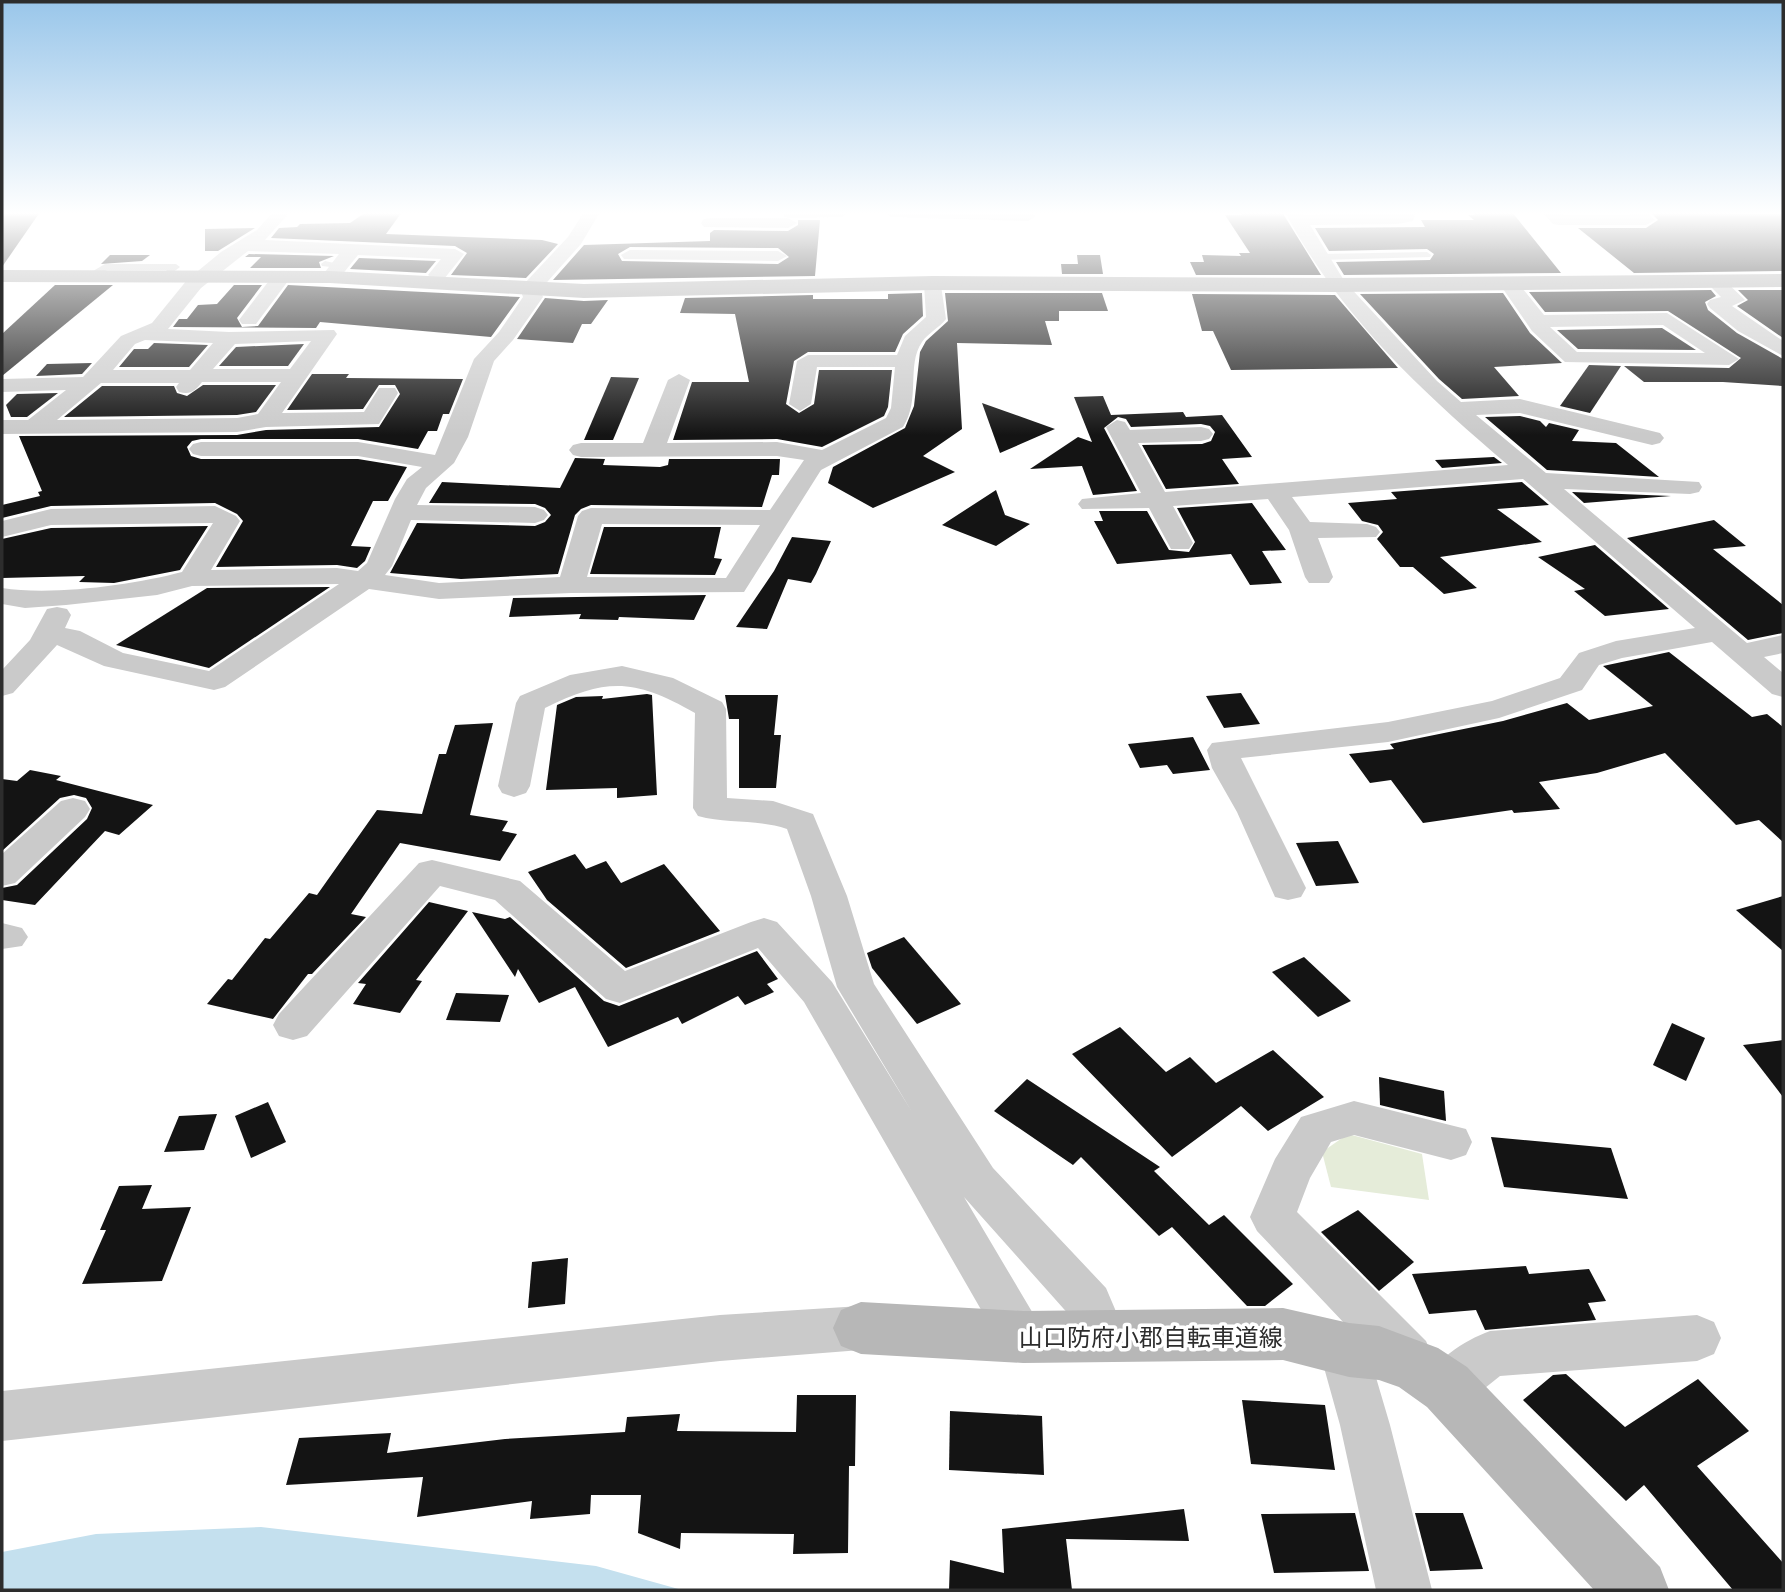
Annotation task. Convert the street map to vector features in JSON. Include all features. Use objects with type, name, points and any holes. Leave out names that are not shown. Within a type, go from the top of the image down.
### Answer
[{"type":"main road","points":[[503,286],[583,292],[758,286]]},
{"type":"main road","name":"山口防府小郡自転車道線","points":[[861,1328],[1023,1336],[1283,1334],[1342,1346],[1349,1350],[1379,1353],[1432,1377],[1637,1590]]},
{"type":"street","points":[[34,427],[91,380],[128,341],[159,327],[192,286]]},
{"type":"street","points":[[249,320],[275,286]]},
{"type":"street","points":[[47,635],[70,637],[114,660],[214,681],[365,579],[379,566],[416,484],[442,463],[456,437],[484,359],[506,336],[533,297],[530,289],[532,286]]},
{"type":"street","points":[[2,596],[25,600],[66,597],[157,587],[192,578],[337,576],[439,591],[571,585],[734,586],[812,465],[895,422],[902,408],[906,361],[912,340],[936,318],[933,286]]},
{"type":"street","points":[[1339,286],[1429,386],[1727,643],[1783,688]]},
{"type":"street","points":[[1510,286],[1538,321],[1539,327],[1572,358],[1590,361],[1729,359],[1667,319],[1538,321]]},
{"type":"street","points":[[1697,286],[1735,300],[1717,304],[1745,327],[1783,350]]},
{"type":"street","points":[[144,334],[229,338],[327,334],[266,420]]},
{"type":"street","points":[[153,426],[229,338]]},
{"type":"street","points":[[800,404],[808,361],[906,361]]},
{"type":"street","points":[[2,385],[197,376],[296,375]]},
{"type":"street","points":[[653,448],[679,380]]},
{"type":"street","points":[[2,427],[237,425],[266,420],[371,419],[387,393]]},
{"type":"street","points":[[1457,409],[1520,406],[1652,438]]},
{"type":"street","points":[[1180,543],[1120,432],[1201,434]]},
{"type":"street","points":[[581,450],[653,448],[778,437],[824,459]]},
{"type":"street","points":[[201,449],[358,449],[442,463]]},
{"type":"street","points":[[1091,504],[1533,475],[1690,487]]},
{"type":"street","points":[[1278,493],[1302,530],[1319,577]]},
{"type":"street","points":[[403,512],[535,515]]},
{"type":"street","points":[[2,529],[51,517],[215,514],[227,521],[192,578]]},
{"type":"street","points":[[571,585],[579,516],[777,518]]},
{"type":"street","points":[[1302,530],[1367,532]]},
{"type":"street","points":[[2,687],[43,644],[66,597]]},
{"type":"street","points":[[1288,888],[1255,812],[1227,768],[1223,750],[1388,732],[1499,709],[1571,684],[1589,659],[1616,650],[1727,643],[1783,644]]},
{"type":"street","points":[[514,786],[531,703],[569,683],[603,673],[645,677],[681,691],[711,709],[710,807],[773,812],[801,822],[829,896],[856,987],[977,1181],[1090,1303],[1102,1335]]},
{"type":"street","points":[[2,874],[73,809]]},
{"type":"street","points":[[293,1025],[432,872],[507,890],[620,989],[764,931],[818,992],[1023,1336]]},
{"type":"street","points":[[1451,1142],[1354,1118],[1316,1129],[1290,1172],[1273,1217],[1432,1377],[1490,1354],[1697,1338]]},
{"type":"street","points":[[2,1416],[720,1338],[861,1328]]},
{"type":"street","points":[[1342,1346],[1365,1425],[1404,1590]]},
{"type":"green space","points":[[1348,1134],[1422,1154],[1429,1200],[1331,1187],[1322,1152]]},
{"type":"water","points":[[261,1527],[596,1566],[682,1590],[2,1590],[2,1552],[96,1534]]},
{"type":"building","points":[[54,286],[111,286],[2,376],[2,334]]},
{"type":"building","points":[[233,286],[261,286],[237,318],[242,327],[258,326],[287,286],[520,297],[491,337],[320,322],[316,328],[173,327],[179,319],[187,319],[198,305],[217,304]]},
{"type":"building","points":[[1711,290],[1716,296],[1705,302],[1708,310],[1737,333],[1783,359],[1783,386],[1723,382],[1644,382],[1624,366],[1729,368],[1741,358],[1668,311],[1545,312],[1529,292]]},
{"type":"building","points":[[1738,290],[1783,290],[1783,338],[1737,306],[1748,300]]},
{"type":"building","points":[[922,293],[923,316],[903,334],[895,352],[808,352],[794,361],[786,404],[799,413],[814,404],[819,370],[892,370],[888,407],[884,416],[822,447],[777,439],[673,440],[692,382],[749,382],[735,314],[680,313],[685,298],[813,295],[813,299],[888,299],[888,294]]},
{"type":"building","points":[[945,293],[1102,293],[1108,311],[1059,311],[1059,321],[1045,321],[1052,345],[957,343],[962,429],[923,456],[955,472],[873,508],[828,483],[833,467],[905,428],[914,406],[920,352],[926,341],[948,321]]},
{"type":"building","points":[[1503,293],[1530,333],[1562,363],[1494,367],[1519,396],[1462,399],[1439,379],[1360,294]]},
{"type":"building","points":[[1192,294],[1335,295],[1398,368],[1231,370],[1213,331],[1202,331]]},
{"type":"building","points":[[545,298],[608,300],[591,324],[582,324],[573,343],[517,339]]},
{"type":"building","points":[[1662,328],[1696,350],[1578,349],[1557,330]]},
{"type":"building","points":[[154,343],[208,345],[189,367],[119,367],[134,349],[148,349]]},
{"type":"building","points":[[304,344],[288,366],[219,366],[236,347]]},
{"type":"building","points":[[92,363],[82,374],[36,376],[47,364]]},
{"type":"building","points":[[1589,365],[1621,366],[1590,413],[1560,406]]},
{"type":"building","points":[[312,374],[349,374],[346,378],[463,379],[449,414],[443,414],[437,431],[428,431],[418,449],[358,439],[201,439],[192,441],[187,447],[191,456],[201,459],[358,459],[407,467],[388,501],[373,501],[351,546],[371,547],[365,561],[357,568],[337,565],[216,567],[243,521],[237,514],[215,503],[51,506],[2,518],[2,505],[40,496],[38,492],[42,491],[19,436],[237,435],[266,430],[379,427],[400,394],[395,385],[379,385],[363,409],[287,410]]},
{"type":"building","points":[[611,377],[639,378],[613,440],[584,440]]},
{"type":"building","points":[[203,385],[276,385],[256,412],[237,415],[64,417],[102,386],[174,386],[177,393],[187,396]]},
{"type":"building","points":[[58,393],[27,417],[11,417],[6,405],[17,394]]},
{"type":"building","points":[[1103,396],[1111,415],[1183,412],[1186,417],[1222,415],[1252,457],[1222,459],[1239,484],[1166,489],[1142,445],[1202,444],[1211,441],[1215,432],[1210,426],[1201,424],[1131,427],[1126,419],[1118,417],[1104,428],[1137,491],[1093,495],[1082,466],[1030,469],[1078,437],[1092,442],[1074,397]]},
{"type":"building","points":[[982,403],[1055,429],[1000,453]]},
{"type":"building","points":[[1520,416],[1540,421],[1546,427],[1549,423],[1579,430],[1572,441],[1616,443],[1659,477],[1547,470],[1485,417]]},
{"type":"building","points":[[1494,457],[1502,463],[1442,468],[1435,460]]},
{"type":"building","points":[[575,458],[605,459],[603,465],[660,467],[668,465],[669,459],[780,459],[779,475],[772,475],[762,507],[591,505],[581,509],[575,515],[558,574],[461,579],[390,573],[417,523],[535,526],[545,522],[551,515],[545,508],[535,504],[429,503],[442,482],[560,488]]},
{"type":"building","points":[[1522,482],[1549,505],[1497,509],[1542,542],[1440,557],[1477,588],[1444,594],[1413,567],[1400,567],[1377,539],[1383,532],[1378,525],[1362,521],[1348,503],[1397,499],[1391,492]]},
{"type":"building","points":[[996,490],[1005,515],[1030,524],[996,546],[942,525]]},
{"type":"building","points":[[1572,492],[1671,496],[1584,503]]},
{"type":"building","points":[[1252,503],[1286,550],[1262,551],[1282,583],[1250,585],[1231,554],[1117,564],[1094,521],[1103,521],[1099,511],[1147,511],[1169,550],[1189,552],[1195,542],[1177,508]]},
{"type":"building","points":[[1714,520],[1746,546],[1713,549],[1783,605],[1783,633],[1748,640],[1627,538]]},
{"type":"building","points":[[208,526],[180,570],[114,583],[79,582],[85,576],[2,578],[2,539],[51,528]]},
{"type":"building","points":[[604,527],[721,527],[714,558],[722,559],[715,575],[590,574]]},
{"type":"building","points":[[792,537],[831,541],[811,583],[788,579],[767,629],[736,627],[774,571]]},
{"type":"building","points":[[1595,545],[1669,609],[1605,616],[1574,591],[1585,589],[1538,557]]},
{"type":"building","points":[[330,587],[209,668],[116,645],[207,588]]},
{"type":"building","points":[[706,595],[694,620],[619,617],[618,620],[579,619],[581,614],[509,617],[513,598]]},
{"type":"building","points":[[1669,652],[1752,717],[1767,714],[1783,727],[1783,842],[1759,820],[1736,825],[1665,753],[1597,773],[1539,782],[1560,809],[1514,813],[1512,810],[1423,823],[1391,780],[1370,783],[1349,754],[1394,749],[1390,744],[1503,721],[1567,703],[1589,720],[1653,706],[1603,666]]},
{"type":"building","points":[[1241,693],[1260,724],[1224,728],[1206,696]]},
{"type":"building","points":[[652,695],[657,795],[617,798],[617,788],[546,790],[557,705],[576,697],[603,696],[602,699]]},
{"type":"building","points":[[725,695],[778,695],[774,735],[781,735],[776,788],[739,788],[739,719],[729,719]]},
{"type":"building","points":[[493,723],[470,815],[508,821],[502,831],[517,834],[500,861],[400,843],[351,914],[366,917],[312,974],[308,974],[273,1019],[207,1004],[228,979],[232,980],[265,938],[270,939],[309,893],[317,895],[377,810],[422,814],[439,754],[446,754],[455,725]]},
{"type":"building","points":[[1193,737],[1210,770],[1173,774],[1167,765],[1140,768],[1128,744]]},
{"type":"building","points":[[30,770],[61,776],[56,780],[153,805],[119,835],[105,831],[35,905],[2,900],[2,888],[17,885],[87,819],[92,808],[86,798],[74,795],[60,798],[2,851],[2,779],[17,781]]},
{"type":"building","points":[[1338,841],[1359,883],[1316,886],[1296,843]]},
{"type":"building","points":[[575,854],[586,869],[606,861],[621,883],[664,864],[720,931],[626,968],[547,900],[528,872]]},
{"type":"building","points":[[1783,896],[1783,951],[1736,910]]},
{"type":"building","points":[[429,902],[468,911],[416,980],[422,981],[400,1013],[353,1004],[366,984],[358,983]]},
{"type":"building","points":[[472,912],[505,919],[510,917],[604,1001],[619,1006],[757,951],[778,979],[767,984],[774,992],[745,1005],[738,996],[682,1024],[678,1017],[608,1047],[575,987],[539,1003],[518,969],[515,977]]},
{"type":"building","points":[[904,937],[961,1004],[917,1024],[872,968],[867,953]]},
{"type":"building","points":[[1304,957],[1351,1001],[1318,1017],[1272,972]]},
{"type":"building","points":[[456,993],[509,995],[500,1022],[446,1020]]},
{"type":"building","points":[[1672,1023],[1705,1038],[1686,1081],[1653,1065]]},
{"type":"building","points":[[1120,1027],[1166,1072],[1190,1057],[1216,1083],[1273,1050],[1324,1097],[1268,1131],[1241,1106],[1172,1157],[1072,1054]]},
{"type":"building","points":[[1783,1040],[1783,1097],[1743,1045]]},
{"type":"building","points":[[1379,1077],[1444,1091],[1446,1121],[1380,1105]]},
{"type":"building","points":[[1027,1079],[1160,1167],[1154,1171],[1209,1225],[1224,1215],[1293,1284],[1265,1306],[1247,1306],[1172,1227],[1159,1236],[1081,1157],[1073,1165],[994,1111]]},
{"type":"building","points":[[268,1102],[286,1142],[251,1158],[235,1116]]},
{"type":"building","points":[[217,1114],[204,1150],[164,1152],[179,1116]]},
{"type":"building","points":[[1491,1137],[1611,1148],[1628,1199],[1504,1187]]},
{"type":"building","points":[[152,1185],[142,1209],[191,1207],[162,1281],[82,1284],[106,1230],[100,1230],[119,1186]]},
{"type":"building","points":[[1358,1210],[1414,1262],[1379,1291],[1321,1232]]},
{"type":"building","points":[[568,1258],[565,1304],[528,1308],[532,1262]]},
{"type":"building","points":[[1526,1266],[1529,1274],[1589,1269],[1606,1301],[1588,1303],[1596,1320],[1485,1330],[1476,1310],[1429,1314],[1412,1274]]},
{"type":"building","points":[[1566,1374],[1625,1427],[1698,1379],[1749,1431],[1697,1466],[1783,1563],[1783,1590],[1733,1590],[1644,1485],[1626,1501],[1523,1400],[1553,1375]]},
{"type":"building","points":[[797,1395],[856,1395],[855,1466],[849,1466],[848,1553],[793,1554],[794,1534],[681,1533],[680,1549],[638,1533],[641,1495],[591,1495],[590,1514],[530,1519],[532,1501],[417,1517],[423,1477],[286,1485],[299,1438],[391,1433],[387,1453],[505,1439],[625,1432],[627,1417],[680,1414],[677,1431],[796,1432]]},
{"type":"building","points":[[1242,1400],[1325,1405],[1335,1470],[1251,1464]]},
{"type":"building","points":[[950,1411],[1042,1416],[1044,1475],[949,1470]]},
{"type":"building","points":[[1184,1509],[1189,1541],[1066,1539],[1072,1590],[949,1590],[950,1560],[1004,1573],[1002,1529]]},
{"type":"building","points":[[1355,1513],[1369,1571],[1274,1573],[1261,1514]]},
{"type":"building","points":[[1415,1513],[1463,1513],[1483,1569],[1430,1571]]}]
